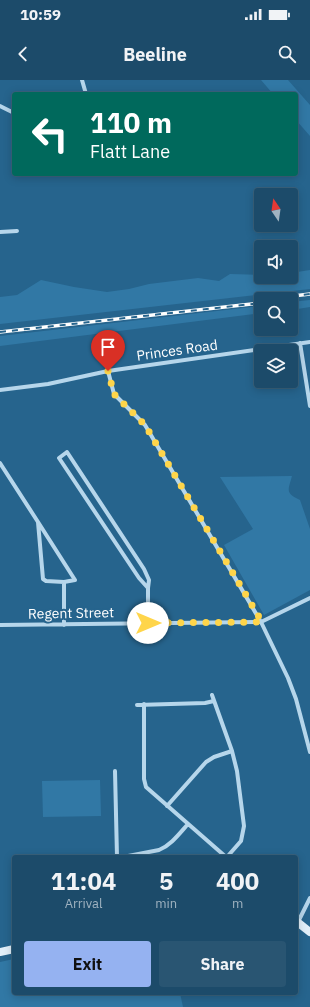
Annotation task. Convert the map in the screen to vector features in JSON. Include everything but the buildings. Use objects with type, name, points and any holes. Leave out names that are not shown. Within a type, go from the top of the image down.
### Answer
[{"type":"main road","points":[[298,922],[309,930]]},
{"type":"main road","points":[[0,952],[12,949]]},
{"type":"street","points":[[82,80],[85,92]]},
{"type":"street","points":[[0,106],[12,112]]},
{"type":"street","points":[[0,232],[17,231]]},
{"type":"street","name":"Princes Road","points":[[0,390],[48,384],[108,371],[310,342]]},
{"type":"street","points":[[300,343],[310,406]]},
{"type":"street","points":[[108,371],[114,394],[145,425],[262,622],[288,678],[296,700],[310,752]]},
{"type":"street","points":[[148,588],[139,578],[59,458],[67,452],[144,569],[149,580],[148,623]]},
{"type":"street","points":[[0,463],[38,522],[75,580],[64,582],[46,582],[42,579],[38,522]]},
{"type":"street","points":[[98,515],[105,510]]},
{"type":"street","points":[[64,582],[64,625]]},
{"type":"street","points":[[262,622],[310,598]]},
{"type":"street","name":"Regent Street","points":[[0,626],[262,622]]},
{"type":"street","points":[[212,695],[232,751],[237,771],[244,826],[241,841],[228,855]]},
{"type":"street","points":[[137,705],[205,703],[214,701]]},
{"type":"street","points":[[144,704],[145,783],[148,790],[224,855]]},
{"type":"street","points":[[168,806],[206,762],[214,757],[232,751]]},
{"type":"street","points":[[115,771],[117,855]]},
{"type":"street","points":[[132,855],[164,848],[174,840],[188,824]]},
{"type":"street","points":[[298,919],[310,898]]},
{"type":"shaded area","points":[[261,80],[288,80],[310,105],[310,136],[298,122],[298,92],[271,92]]},
{"type":"shaded area","points":[[310,270],[310,289],[283,292],[254,292],[254,295],[0,324],[0,297],[17,295],[41,280],[107,292],[149,284],[198,278],[219,281],[230,274],[254,275],[254,284],[298,284],[298,272]]},
{"type":"shaded area","points":[[310,300],[310,307],[298,309],[298,301]]},
{"type":"shaded area","points":[[254,307],[254,314],[0,346],[0,336]]},
{"type":"shaded area","points":[[292,476],[289,491],[300,500],[310,529],[310,590],[264,615],[224,545],[253,529],[220,477]]},
{"type":"shaded area","points":[[100,780],[101,816],[43,817],[42,781]]},
{"type":"shaded area","points":[[12,959],[12,995],[180,995],[183,1007],[0,1007],[0,962]]},
{"type":"railway","points":[[298,295],[310,294]]},
{"type":"railway","points":[[0,332],[254,304]]},
{"type":"route","points":[[108,371],[114,394],[145,425],[262,622],[148,623]]}]
